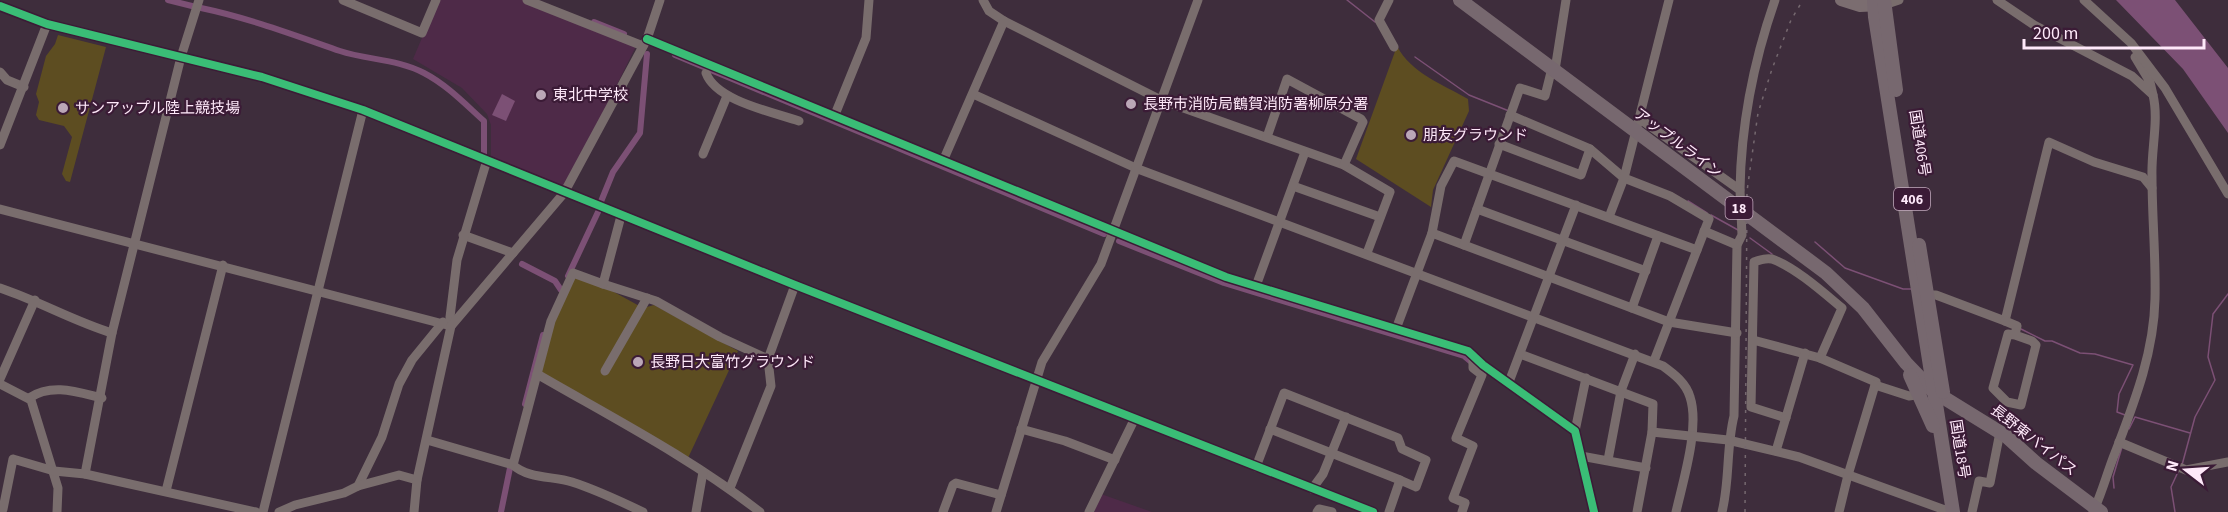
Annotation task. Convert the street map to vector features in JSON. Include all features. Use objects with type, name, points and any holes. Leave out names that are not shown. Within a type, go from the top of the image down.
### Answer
[{"type":"highway","name":"アップルライン","points":[[1460,0],[1827,273],[1874,321],[1932,394]]},
{"type":"highway","name":"国道406号","points":[[1879,3],[1923,295],[1932,394]]},
{"type":"highway","name":"国道406号","points":[[1923,295],[1932,394]]},
{"type":"highway","points":[[1905,361],[1918,359],[1926,346]]},
{"type":"highway","name":"長野東バイパス","points":[[1932,394],[2000,432],[2096,510]]},
{"type":"highway","name":"国道18号","points":[[1932,394],[1955,511]]},
{"type":"highway","name":"国道18号","points":[[1932,394],[1955,511]]},
{"type":"main road","points":[[1841,0],[1860,6],[1879,3]]},
{"type":"street","points":[[86,474],[102,398],[112,333],[181,57],[199,0]]},
{"type":"street","points":[[343,0],[422,33],[436,0]]},
{"type":"street","points":[[527,0],[645,42],[943,160],[1226,277],[1468,351],[1575,431]]},
{"type":"street","points":[[358,486],[382,437],[412,360],[513,253],[564,194],[645,42],[660,0]]},
{"type":"street","points":[[834,117],[866,38],[869,0]]},
{"type":"street","points":[[983,0],[988,11],[1004,21],[1161,100],[1344,165],[1390,192],[1367,253]]},
{"type":"street","points":[[996,512],[1036,380],[1053,339],[1101,264],[1138,169],[1198,0]]},
{"type":"street","points":[[1389,0],[1379,20],[1394,47]]},
{"type":"street","points":[[1464,245],[1520,88],[1545,96],[1560,49],[1566,0]]},
{"type":"street","points":[[1609,217],[1624,178],[1630,146],[1640,119],[1669,0]]},
{"type":"street","points":[[1722,512],[1728,488],[1728,440],[1734,416],[1737,245],[1742,235],[1740,190],[1743,130],[1750,84],[1760,43],[1775,0]]},
{"type":"street","points":[[1879,3],[1899,0]]},
{"type":"street","points":[[1997,0],[2034,25],[2132,76],[2153,94]]},
{"type":"street","points":[[2084,0],[2131,43],[2165,87],[2228,194]]},
{"type":"street","points":[[0,6],[47,24],[297,87],[363,110],[564,194],[1373,512]]},
{"type":"street","points":[[943,160],[1004,21]]},
{"type":"street","points":[[0,145],[47,24]]},
{"type":"street","points":[[2096,510],[2140,385],[2155,301],[2152,188],[2156,105],[2150,82],[2132,52],[2131,43]]},
{"type":"street","points":[[0,72],[7,81],[24,87]]},
{"type":"street","points":[[706,73],[708,79],[727,96],[799,121]]},
{"type":"street","points":[[1267,137],[1287,79],[1363,122],[1344,165]]},
{"type":"street","points":[[973,94],[1138,169],[1654,361],[1675,374],[1687,390],[1692,407],[1691,438],[1676,512]]},
{"type":"street","points":[[703,154],[727,96]]},
{"type":"street","points":[[263,512],[363,110]]},
{"type":"street","points":[[1509,115],[1590,149],[1624,178],[1670,196],[1709,219],[1654,361]]},
{"type":"street","points":[[1640,119],[1740,190]]},
{"type":"street","points":[[2005,321],[2049,142],[2094,162],[2143,177],[2152,188]]},
{"type":"street","points":[[1499,144],[1581,175],[1590,149]]},
{"type":"street","points":[[1256,286],[1305,152]]},
{"type":"street","points":[[414,512],[417,480],[427,440],[463,235],[487,160]]},
{"type":"street","points":[[1396,329],[1432,233],[1441,186],[1454,160],[1697,250]]},
{"type":"street","points":[[1293,186],[1380,218]]},
{"type":"street","points":[[1509,382],[1576,206]]},
{"type":"street","points":[[1476,209],[1646,271]]},
{"type":"street","points":[[0,210],[223,265],[447,324]]},
{"type":"street","points":[[603,284],[621,216]]},
{"type":"street","points":[[1704,231],[1737,245]]},
{"type":"street","points":[[1432,233],[1669,322],[1737,333]]},
{"type":"street","points":[[463,235],[513,253]]},
{"type":"street","points":[[1632,308],[1658,236]]},
{"type":"street","points":[[1786,418],[1750,407],[1754,262],[1770,258],[1821,290],[1842,308],[1820,358]]},
{"type":"street","points":[[166,491],[223,265]]},
{"type":"street","points":[[512,465],[551,321],[573,273],[647,298],[768,359]]},
{"type":"street","points":[[730,488],[771,386],[768,359],[795,285]]},
{"type":"street","points":[[0,288],[35,300],[82,324],[112,333]]},
{"type":"street","points":[[1923,295],[1936,295],[2017,326],[2015,335]]},
{"type":"street","points":[[605,370],[647,298]]},
{"type":"street","points":[[35,300],[0,382],[29,398],[54,471],[58,488],[57,512]]},
{"type":"street","points":[[2008,334],[2015,335],[2032,341],[2036,345],[2021,405],[2007,402],[1993,388],[2008,334]]},
{"type":"street","points":[[1753,340],[1820,358],[1876,382],[1839,512]]},
{"type":"street","points":[[1776,451],[1804,353]]},
{"type":"street","points":[[1520,354],[1653,404],[1652,432],[1639,512]]},
{"type":"street","points":[[1608,460],[1621,391],[1635,354]]},
{"type":"street","points":[[1462,512],[1465,503],[1453,498],[1473,446],[1456,438],[1482,375],[1473,368],[1473,355]]},
{"type":"street","points":[[537,374],[650,437],[730,488],[760,512]]},
{"type":"street","points":[[1586,378],[1575,431],[1594,512]]},
{"type":"street","points":[[1875,385],[1909,396],[1932,394]]},
{"type":"street","points":[[29,398],[53,389],[102,398]]},
{"type":"street","points":[[1256,467],[1270,429],[1284,393],[1398,438],[1402,449],[1426,460],[1416,486],[1270,429]]},
{"type":"street","points":[[1312,489],[1323,474],[1346,417]]},
{"type":"street","points":[[1089,512],[1135,418]]},
{"type":"street","points":[[1022,429],[1065,441],[1114,460]]},
{"type":"street","points":[[1652,432],[1691,438],[1728,440],[1776,451],[1945,510],[1955,511]]},
{"type":"street","points":[[1972,512],[1979,480],[1990,483],[2000,432]]},
{"type":"street","points":[[427,440],[512,465],[519,470],[590,488],[636,510]]},
{"type":"street","points":[[2119,442],[2179,468],[2228,462]]},
{"type":"street","points":[[1581,456],[1646,468]]},
{"type":"street","points":[[3,510],[14,459],[54,471],[86,474],[166,491],[227,509],[256,512]]},
{"type":"street","points":[[696,512],[703,472]]},
{"type":"street","points":[[279,512],[344,494],[358,486],[399,475],[417,480]]},
{"type":"street","points":[[1389,512],[1400,480]]},
{"type":"street","points":[[943,512],[953,485],[956,483],[1002,495]]},
{"type":"street","points":[[1340,512],[1345,502]]},
{"type":"street","points":[[1317,512],[1319,509],[1332,512]]},
{"type":"shaded area","name":"東北中学校","points":[[438,0],[524,0],[636,46],[564,192],[491,156],[491,125],[487,114],[462,88],[413,59]]},
{"type":"shaded area","points":[[2116,0],[2175,0],[2228,68],[2228,133],[2183,69]]},
{"type":"shaded area","name":"サンアップル陸上競技場","points":[[58,35],[106,47],[70,182],[66,181],[62,174],[72,137],[64,126],[39,120],[36,115],[39,102],[36,94],[46,56],[55,44]]},
{"type":"shaded area","name":"朋友グラウンド","points":[[1397,46],[1410,64],[1419,71],[1468,99],[1469,111],[1433,190],[1431,207],[1356,159]]},
{"type":"shaded area","points":[[502,94],[515,101],[506,121],[492,115]]},
{"type":"shaded area","name":"長野日大富竹グラウンド","points":[[575,276],[605,287],[643,308],[654,305],[738,351],[688,458],[540,373],[552,322]]},
{"type":"shaded area","points":[[1101,494],[1152,512],[1094,512]]},
{"type":"waterway","points":[[168,0],[192,6]]},
{"type":"waterway","points":[[1347,0],[1375,22]]},
{"type":"waterway","points":[[201,8],[254,22],[340,51],[393,62],[424,73],[448,89],[484,121],[484,154]]},
{"type":"waterway","points":[[594,22],[624,34]]},
{"type":"waterway","points":[[600,204],[613,172],[640,133],[647,54]]},
{"type":"waterway","points":[[675,55],[1104,234]]},
{"type":"waterway","points":[[1415,57],[1469,95],[1509,111]]},
{"type":"waterway","points":[[1688,201],[1707,213]]},
{"type":"waterway","points":[[568,276],[598,212]]},
{"type":"waterway","points":[[1711,215],[1738,230]]},
{"type":"waterway","points":[[1750,238],[1772,254]]},
{"type":"waterway","points":[[1119,241],[1224,283],[1464,356],[1470,361]]},
{"type":"waterway","points":[[1815,242],[1845,268],[1903,289],[1911,289]]},
{"type":"waterway","points":[[522,264],[555,281],[561,290]]},
{"type":"waterway","points":[[2182,465],[2195,417],[2215,380],[2208,357],[2213,314],[2228,294]]},
{"type":"waterway","points":[[2021,329],[2045,341],[2052,341],[2080,353],[2095,354],[2133,365],[2119,394],[2117,412],[2125,415]]},
{"type":"waterway","points":[[525,404],[543,335]]},
{"type":"waterway","points":[[2129,429],[2135,417],[2190,433]]},
{"type":"waterway","points":[[2114,488],[2113,477],[2122,447]]},
{"type":"waterway","points":[[501,512],[511,463]]},
{"type":"waterway","points":[[2175,512],[2171,487],[2178,472]]},
{"type":"railway","points":[[1745,512],[1747,191],[1758,113],[1791,20],[1803,0]]},
{"type":"cycle path","points":[[0,6],[47,24],[262,77],[363,110],[795,285],[1373,512]]},
{"type":"cycle path","points":[[647,39],[1226,277],[1468,351],[1483,365],[1575,431],[1594,512]]},
{"type":"place","name":"東北中学校","points":[[541,95]]},
{"type":"place","name":"長野市消防局鶴賀消防署柳原分署","points":[[1131,104]]},
{"type":"place","name":"サンアップル陸上競技場","points":[[63,108]]},
{"type":"place","name":"朋友グラウンド","points":[[1411,135]]},
{"type":"place","name":"長野日大富竹グラウンド","points":[[638,362]]}]
